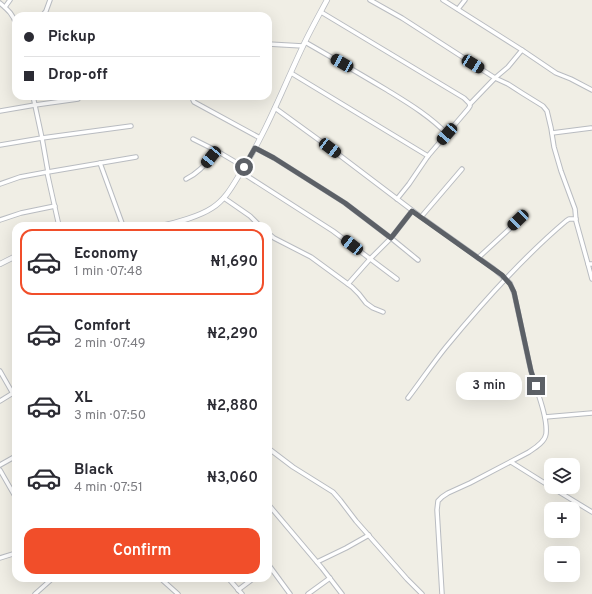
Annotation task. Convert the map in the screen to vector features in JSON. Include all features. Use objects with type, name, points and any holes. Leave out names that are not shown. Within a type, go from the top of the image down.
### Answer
[{"type":"street","points":[[5,7],[10,0]]},
{"type":"street","points":[[45,12],[50,0]]},
{"type":"street","points":[[176,222],[205,212],[213,208],[224,198],[243,170],[255,148],[304,44],[327,0]]},
{"type":"street","points":[[370,0],[402,18],[495,78],[508,84],[543,106],[547,111],[560,171],[574,209],[590,264],[592,279]]},
{"type":"street","points":[[443,0],[556,73],[592,90]]},
{"type":"street","points":[[458,9],[465,0]]},
{"type":"street","points":[[0,3],[12,15]]},
{"type":"street","points":[[321,12],[468,100],[470,104]]},
{"type":"street","points":[[272,44],[304,44],[342,63],[404,101],[438,124],[447,134]]},
{"type":"street","points":[[397,199],[428,156],[468,109],[470,104],[508,67],[522,50]]},
{"type":"street","points":[[291,73],[428,156]]},
{"type":"street","points":[[33,100],[58,222]]},
{"type":"street","points":[[0,111],[78,100]]},
{"type":"street","points":[[193,100],[194,102],[260,138]]},
{"type":"street","points":[[274,108],[505,278],[514,292],[531,371],[544,417],[546,433],[543,440],[529,452],[448,493],[438,501],[437,510],[442,594]]},
{"type":"street","points":[[0,145],[132,126]]},
{"type":"street","points":[[552,133],[591,128]]},
{"type":"street","points":[[193,139],[217,151],[333,231],[396,279]]},
{"type":"street","points":[[255,148],[345,203],[418,260]]},
{"type":"street","points":[[186,179],[193,176],[203,167],[217,151]]},
{"type":"street","points":[[0,184],[20,177],[136,157]]},
{"type":"street","points":[[100,163],[122,222]]},
{"type":"street","points":[[421,217],[462,169]]},
{"type":"street","points":[[224,198],[256,222]]},
{"type":"street","points":[[0,220],[21,213],[55,206]]},
{"type":"street","points":[[348,284],[370,258],[391,238],[412,211]]},
{"type":"street","points":[[408,398],[445,348],[505,278],[556,229],[570,219],[576,219]]},
{"type":"street","points":[[478,258],[518,220]]},
{"type":"street","points":[[272,236],[311,257],[348,284],[359,294],[366,304],[384,312]]},
{"type":"street","points":[[0,264],[12,258]]},
{"type":"street","points":[[0,371],[12,391]]},
{"type":"street","points":[[0,401],[12,394]]},
{"type":"street","points":[[544,417],[592,413]]},
{"type":"street","points":[[272,451],[293,467],[333,492],[356,521],[422,594]]},
{"type":"street","points":[[0,465],[12,458]]},
{"type":"street","points":[[511,462],[544,483]]},
{"type":"street","points":[[0,470],[12,491]]},
{"type":"street","points":[[562,494],[592,512]]},
{"type":"street","points":[[272,509],[342,594]]},
{"type":"street","points":[[317,562],[369,535]]},
{"type":"street","points":[[0,558],[12,554]]},
{"type":"street","points":[[272,571],[290,594]]},
{"type":"street","points":[[308,594],[330,578]]},
{"type":"street","points":[[35,594],[48,582]]},
{"type":"street","points":[[164,582],[178,594]]},
{"type":"street","points":[[231,582],[242,594]]},
{"type":"street","points":[[238,590],[249,582]]},
{"type":"route","points":[[244,167],[255,148],[274,158],[345,203],[391,238],[412,211],[494,269],[510,284],[514,292],[531,371],[536,386]]}]
